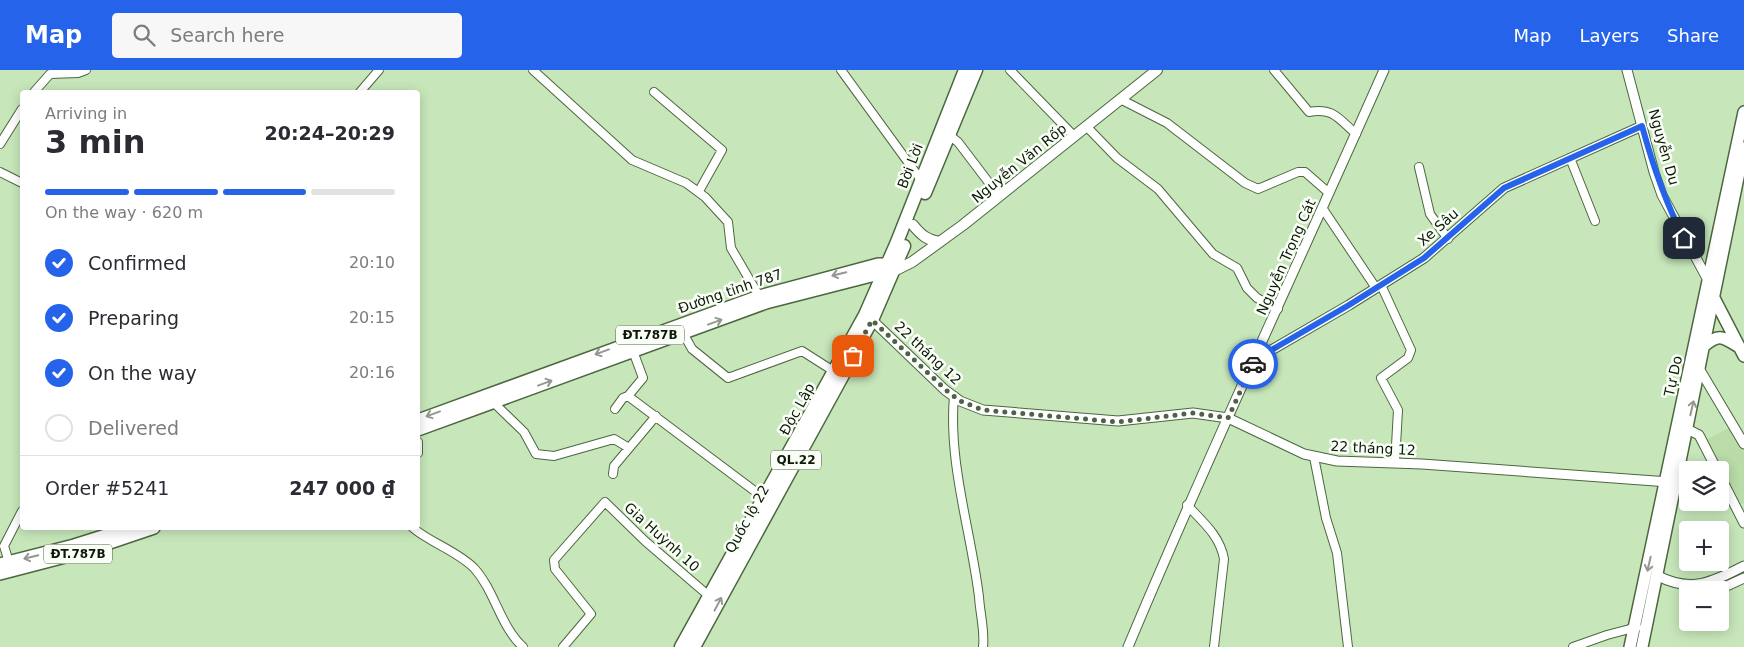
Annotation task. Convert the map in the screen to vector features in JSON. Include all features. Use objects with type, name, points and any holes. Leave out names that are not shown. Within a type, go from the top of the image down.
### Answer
[{"type":"highway","name":"Bời Lời","points":[[888,269],[965,70]]},
{"type":"highway","name":"Bời Lời","points":[[888,269],[913,225],[976,70]]},
{"type":"highway","name":"Quốc lộ 22","points":[[694,647],[868,317],[888,269]]},
{"type":"highway","name":"Độc Lập","points":[[681,647],[835,372],[868,317]]},
{"type":"main road","name":"Nguyễn Văn Rốp","points":[[888,269],[900,270],[940,242],[1157,70]]},
{"type":"main road","name":"Tự Do","points":[[1642,647],[1640,628],[1671,482],[1744,112]]},
{"type":"main road","name":"Tự Do","points":[[1630,647],[1640,628],[1658,576],[1671,482],[1687,429],[1700,370],[1744,148]]},
{"type":"main road","points":[[913,225],[921,235],[930,240],[940,242]]},
{"type":"main road","name":"Đường tỉnh 787","points":[[420,419],[759,296],[878,264],[888,269]]},
{"type":"main road","name":"Đường tỉnh 787","points":[[420,429],[775,301],[888,269]]},
{"type":"main road","points":[[1709,282],[1714,298],[1742,352]]},
{"type":"main road","points":[[1704,346],[1713,337],[1719,337],[1742,352]]},
{"type":"main road","name":"ĐT.787B","points":[[5,563],[74,546],[122,530]]},
{"type":"main road","name":"ĐT.787B","points":[[0,574],[77,554],[148,530]]},
{"type":"street","points":[[36,90],[50,74],[78,73],[86,70]]},
{"type":"street","points":[[362,90],[379,70]]},
{"type":"street","points":[[533,70],[632,160],[668,175],[699,191],[728,222],[731,248],[759,296]]},
{"type":"street","points":[[841,70],[921,180]]},
{"type":"street","points":[[1010,70],[1074,136]]},
{"type":"street","points":[[1274,70],[1309,112],[1323,109],[1329,111],[1356,134]]},
{"type":"street","name":"Nguyễn Trọng Cát","points":[[1128,647],[1187,505],[1256,359],[1384,70]]},
{"type":"street","name":"Nguyễn Du","points":[[1627,70],[1662,195],[1709,282]]},
{"type":"street","points":[[654,92],[722,150],[699,191]]},
{"type":"street","points":[[1120,99],[1167,123],[1245,183],[1258,189],[1298,172],[1304,172],[1329,193]]},
{"type":"street","points":[[0,144],[20,112]]},
{"type":"street","points":[[1086,126],[1117,158],[1158,189],[1213,254],[1237,268],[1247,288],[1257,298],[1278,309]]},
{"type":"street","name":"Xe Sâu","points":[[1256,359],[1424,258],[1498,192],[1642,126]]},
{"type":"street","points":[[949,136],[958,142],[999,196]]},
{"type":"street","points":[[1570,158],[1594,221]]},
{"type":"street","points":[[1419,167],[1430,214],[1448,238]]},
{"type":"street","points":[[0,172],[20,182]]},
{"type":"street","points":[[1323,209],[1379,286],[1411,350],[1408,358],[1381,378],[1398,410],[1395,463]]},
{"type":"street","name":"22 tháng 12","points":[[868,317],[954,396],[970,406],[998,413],[1118,422],[1193,413],[1228,418],[1314,458],[1671,482]]},
{"type":"street","points":[[683,333],[692,348],[728,378],[802,351],[835,372]]},
{"type":"street","points":[[616,409],[623,398],[628,396],[643,378],[633,352]]},
{"type":"street","points":[[1700,370],[1744,444]]},
{"type":"street","points":[[628,396],[764,498]]},
{"type":"street","points":[[954,396],[952,418],[956,453],[975,566],[983,647]]},
{"type":"street","points":[[493,402],[524,432],[536,454],[554,456],[614,439],[629,448]]},
{"type":"street","points":[[613,474],[614,466],[656,416]]},
{"type":"street","points":[[1687,429],[1701,439],[1712,461]]},
{"type":"street","points":[[1314,458],[1326,518],[1337,553],[1348,647]]},
{"type":"street","points":[[1729,494],[1744,523]]},
{"type":"street","name":"Gia Huỳnh 10","points":[[563,647],[591,614],[555,569],[554,560],[605,502],[645,541],[709,596]]},
{"type":"street","points":[[1187,505],[1218,538],[1222,547],[1224,560],[1214,647]]},
{"type":"street","points":[[5,563],[4,546],[20,515]]},
{"type":"street","points":[[416,530],[473,567],[483,580],[501,614],[523,647]]},
{"type":"street","points":[[1712,581],[1744,566]]},
{"type":"street","points":[[1658,576],[1679,584]]},
{"type":"street","points":[[1729,585],[1744,578]]},
{"type":"street","points":[[1573,647],[1640,628]]},
{"type":"shaded area","points":[[1731,427],[1744,452],[1744,503],[1738,506],[1729,489],[1729,461],[1714,461],[1704,441]]},
{"type":"way so far","points":[[853,356],[872,320],[946,390],[970,406],[998,413],[1118,422],[1193,413],[1228,418],[1253,364]]},
{"type":"route","points":[[1253,364],[1256,359],[1349,305],[1424,258],[1492,196],[1504,188],[1642,126],[1662,195],[1684,238]]}]
